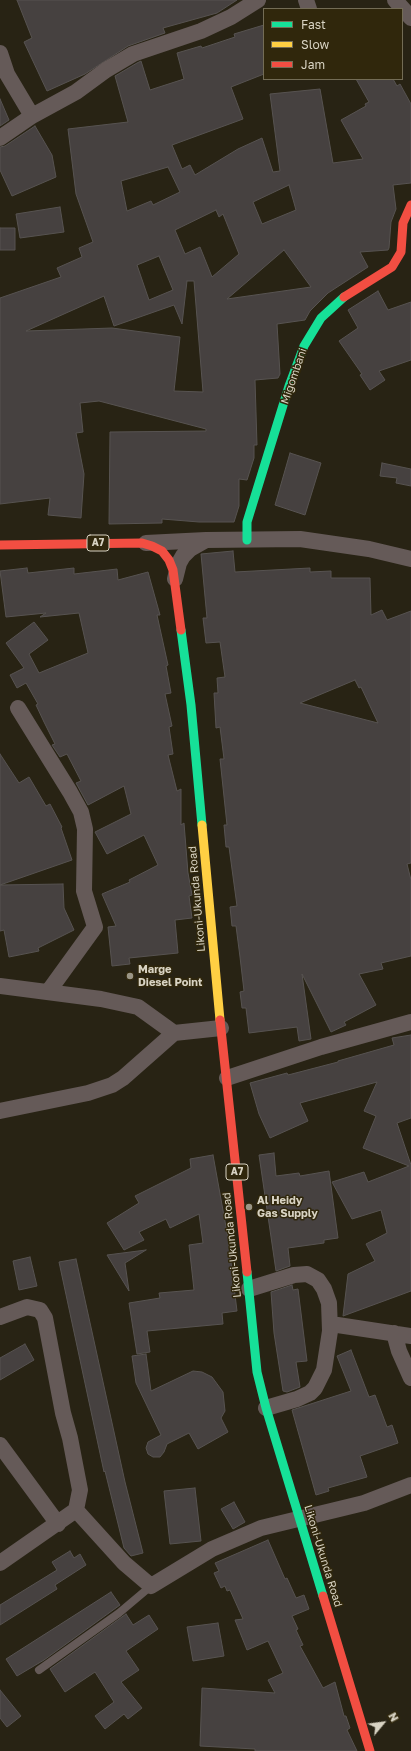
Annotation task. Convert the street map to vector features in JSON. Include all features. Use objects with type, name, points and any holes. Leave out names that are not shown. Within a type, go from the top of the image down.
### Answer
[{"type":"main road","name":"Migombani","points":[[247,540],[248,522],[289,386],[304,346],[321,318],[337,302],[392,267],[401,252],[403,223],[411,205]]},
{"type":"main road","name":"A7","points":[[0,545],[142,543],[162,551],[169,560],[175,580]]},
{"type":"main road","name":"Likoni-Ukunda Road","points":[[175,580],[191,705],[221,1028],[257,1372],[266,1408],[370,1751]]},
{"type":"street","points":[[0,138],[32,116],[76,92],[106,70],[133,54],[201,30],[231,16],[258,0]]},
{"type":"street","points":[[395,0],[402,8]]},
{"type":"street","points":[[403,9],[411,18],[403,27]]},
{"type":"street","points":[[0,53],[7,74],[32,116]]},
{"type":"street","points":[[142,543],[206,540],[300,539],[335,543],[411,559]]},
{"type":"street","points":[[175,580],[179,563],[183,556],[190,549],[206,540]]},
{"type":"street","points":[[18,708],[70,792],[81,812],[85,829],[84,891],[95,927],[48,992]]},
{"type":"street","points":[[0,986],[101,999],[138,1007],[174,1033]]},
{"type":"street","points":[[227,1078],[321,1048],[411,1022]]},
{"type":"street","points":[[0,1111],[88,1093],[112,1084],[123,1078],[174,1033],[221,1028]]},
{"type":"street","points":[[249,1289],[294,1275],[307,1274],[314,1276],[324,1289],[327,1296],[331,1324],[324,1370],[315,1388],[297,1399],[266,1408]]},
{"type":"street","points":[[0,1317],[27,1307],[40,1310],[45,1318],[63,1413],[79,1479],[80,1490],[76,1510],[0,1563]]},
{"type":"street","points":[[331,1324],[411,1336]]},
{"type":"street","points":[[394,1333],[399,1352],[411,1378]]},
{"type":"street","points":[[0,1445],[58,1524]]},
{"type":"street","points":[[76,1510],[124,1563],[151,1586],[212,1549],[261,1528],[300,1520],[364,1503],[411,1485]]},
{"type":"lane","points":[[39,1670],[123,1610],[151,1586]]},
{"type":"building","points":[[17,0],[237,0],[217,13],[163,28],[165,33],[128,46],[85,74],[47,91],[24,42],[32,38]]},
{"type":"building","points":[[263,25],[263,74],[231,87],[243,119],[172,145],[182,169],[190,165],[195,175],[238,149],[262,138],[273,172],[280,171],[270,94],[320,89],[333,163],[363,159],[341,120],[366,106],[365,104],[369,102],[357,80],[394,80],[397,86],[400,84],[411,104],[411,183],[393,185],[396,209],[391,222],[388,250],[360,252],[368,267],[328,293],[310,311],[305,320],[277,324],[280,374],[278,378],[255,380],[257,445],[254,445],[254,458],[247,480],[239,479],[239,506],[234,522],[199,522],[162,519],[162,523],[109,524],[110,432],[206,431],[206,429],[99,401],[80,403],[83,432],[76,433],[84,474],[81,518],[48,515],[50,498],[0,504],[0,298],[61,277],[57,268],[82,257],[79,248],[93,242],[76,194],[68,129],[128,122],[115,76],[141,61],[150,90],[184,79],[177,53],[201,46],[202,48],[235,37],[234,34]],"holes":[[[168,167],[180,192],[153,205],[151,201],[127,211],[121,181]],[[289,185],[296,210],[262,224],[253,202]],[[216,210],[219,217],[223,214],[239,254],[212,277],[200,247],[185,254],[175,230]],[[284,250],[311,287],[227,299]],[[159,256],[173,290],[149,300],[137,265]],[[187,281],[194,281],[203,392],[174,391],[180,337],[112,328],[26,331],[104,296],[114,326],[174,305],[182,324]]]},
{"type":"building","points":[[0,99],[9,120],[0,126]]},
{"type":"building","points":[[35,126],[52,155],[56,177],[12,196],[0,170],[0,147],[5,146]]},
{"type":"building","points":[[60,207],[64,232],[20,238],[16,214]]},
{"type":"building","points":[[0,228],[15,228],[15,250],[0,250]]},
{"type":"building","points":[[378,291],[388,310],[411,302],[411,360],[379,371],[385,380],[370,390],[360,375],[362,374],[339,341],[358,328],[348,310]]},
{"type":"building","points":[[290,453],[321,463],[305,515],[275,505]]},
{"type":"building","points":[[382,463],[411,469],[411,486],[396,483],[397,478],[380,476]]},
{"type":"building","points":[[233,551],[235,572],[310,568],[310,572],[331,571],[331,578],[370,578],[371,615],[382,610],[387,620],[411,611],[411,863],[407,864],[411,880],[411,956],[381,963],[383,969],[359,974],[376,1005],[344,1022],[346,1025],[331,1032],[302,974],[311,1039],[299,1041],[297,1027],[249,1033],[246,1008],[242,1008],[240,992],[244,991],[240,957],[236,926],[232,926],[230,907],[237,906],[229,847],[226,847],[224,825],[227,825],[220,759],[224,759],[220,727],[216,728],[214,693],[218,693],[217,678],[225,677],[220,642],[206,643],[203,618],[207,618],[201,554]],"holes":[[[355,680],[359,688],[361,687],[378,723],[300,703]]]},
{"type":"building","points":[[27,568],[28,573],[74,568],[74,574],[117,569],[118,580],[148,572],[160,615],[157,615],[168,665],[166,666],[171,693],[165,694],[172,726],[169,727],[173,754],[168,755],[177,791],[181,789],[181,825],[184,823],[188,873],[192,895],[189,896],[192,918],[175,920],[178,953],[129,958],[130,964],[112,966],[108,927],[116,926],[102,894],[130,882],[129,880],[158,865],[144,835],[107,854],[95,832],[131,814],[124,786],[88,805],[76,783],[81,781],[67,754],[60,757],[52,745],[55,744],[36,705],[38,704],[26,683],[17,688],[10,675],[24,668],[6,643],[34,622],[48,640],[29,654],[39,673],[88,653],[79,613],[40,617],[46,613],[6,617],[0,571]]},
{"type":"building","points":[[0,754],[19,783],[29,777],[46,806],[50,804],[62,827],[61,828],[72,860],[0,885]]},
{"type":"building","points":[[63,884],[64,908],[74,930],[38,948],[39,951],[9,957],[4,930],[0,931],[0,885]]},
{"type":"building","points":[[411,1035],[411,1118],[397,1123],[411,1165],[411,1291],[343,1316],[348,1274],[375,1261],[366,1244],[387,1233],[381,1210],[352,1219],[332,1182],[364,1172],[368,1182],[409,1166],[363,1148],[376,1116],[364,1111],[377,1082],[300,1103],[308,1121],[270,1138],[259,1114],[250,1083],[338,1062],[394,1045],[392,1038]]},
{"type":"building","points":[[274,1153],[276,1176],[299,1173],[300,1176],[329,1171],[338,1238],[324,1240],[324,1243],[288,1248],[290,1266],[276,1271],[259,1155]]},
{"type":"building","points":[[213,1155],[228,1238],[237,1311],[222,1313],[223,1324],[147,1331],[150,1352],[137,1354],[129,1303],[160,1298],[159,1293],[194,1290],[189,1245],[203,1243],[199,1214],[170,1228],[166,1219],[139,1232],[144,1240],[124,1250],[107,1223],[139,1203],[135,1196],[191,1168],[190,1159]]},
{"type":"building","points":[[146,1250],[125,1263],[129,1291],[107,1255]]},
{"type":"building","points":[[30,1257],[37,1286],[19,1290],[13,1261]]},
{"type":"building","points":[[76,1259],[125,1482],[143,1553],[131,1556],[124,1548],[105,1471],[104,1472],[59,1262]]},
{"type":"building","points":[[292,1285],[293,1290],[298,1289],[307,1361],[296,1362],[300,1387],[287,1392],[283,1391],[274,1333],[271,1292]]},
{"type":"building","points":[[25,1344],[34,1360],[0,1380],[0,1358]]},
{"type":"building","points":[[351,1350],[369,1397],[375,1395],[387,1427],[392,1425],[398,1443],[360,1456],[367,1477],[328,1488],[329,1491],[316,1495],[292,1410],[351,1391],[337,1356]]},
{"type":"building","points":[[146,1354],[151,1391],[193,1371],[202,1372],[212,1377],[223,1392],[225,1411],[221,1418],[228,1432],[198,1449],[189,1433],[167,1444],[160,1457],[153,1457],[148,1454],[146,1448],[148,1442],[161,1435],[136,1383],[132,1356]]},
{"type":"building","points":[[195,1488],[201,1541],[170,1544],[164,1491]]},
{"type":"building","points":[[234,1502],[245,1522],[233,1529],[221,1509]]},
{"type":"building","points":[[268,1540],[285,1579],[287,1578],[296,1598],[304,1595],[309,1609],[292,1616],[298,1629],[296,1630],[303,1645],[300,1646],[323,1688],[335,1682],[344,1716],[346,1716],[350,1728],[347,1730],[357,1751],[255,1751],[255,1749],[200,1746],[202,1688],[275,1693],[268,1680],[283,1673],[268,1641],[247,1650],[235,1620],[243,1619],[230,1590],[227,1591],[225,1586],[221,1588],[214,1573],[219,1571],[215,1563]]},
{"type":"building","points":[[70,1551],[74,1558],[80,1554],[86,1565],[55,1585],[57,1589],[0,1625],[0,1605],[57,1570],[52,1562]]},
{"type":"building","points":[[111,1592],[120,1605],[44,1660],[17,1676],[6,1659]]},
{"type":"building","points":[[126,1614],[133,1625],[149,1615],[158,1629],[126,1651],[139,1670],[121,1682],[142,1708],[128,1719],[124,1714],[105,1729],[95,1716],[114,1702],[95,1672],[65,1692],[50,1669]]},
{"type":"building","points":[[218,1623],[224,1656],[193,1661],[187,1627]]},
{"type":"building","points":[[0,1690],[21,1716],[7,1727],[0,1718]]},
{"type":"traffic: fast","points":[[247,540],[247,522],[289,386],[304,346],[321,318],[344,297]]},
{"type":"traffic: fast","points":[[181,630],[191,705],[202,825]]},
{"type":"traffic: fast","points":[[247,1272],[257,1372],[266,1408],[323,1596]]},
{"type":"traffic: slow","points":[[202,825],[220,1020]]},
{"type":"traffic: jam","points":[[344,297],[392,267],[401,252],[403,223],[411,205]]},
{"type":"traffic: jam","points":[[0,545],[142,543],[152,546],[162,551],[169,560],[173,570],[181,630]]},
{"type":"traffic: jam","points":[[220,1020],[247,1272]]},
{"type":"traffic: jam","points":[[323,1596],[370,1751]]},
{"type":"place","name":"Marge Diesel Point","points":[[130,976]]},
{"type":"place","name":"Al Heidy Gas Supply","points":[[249,1207]]}]
